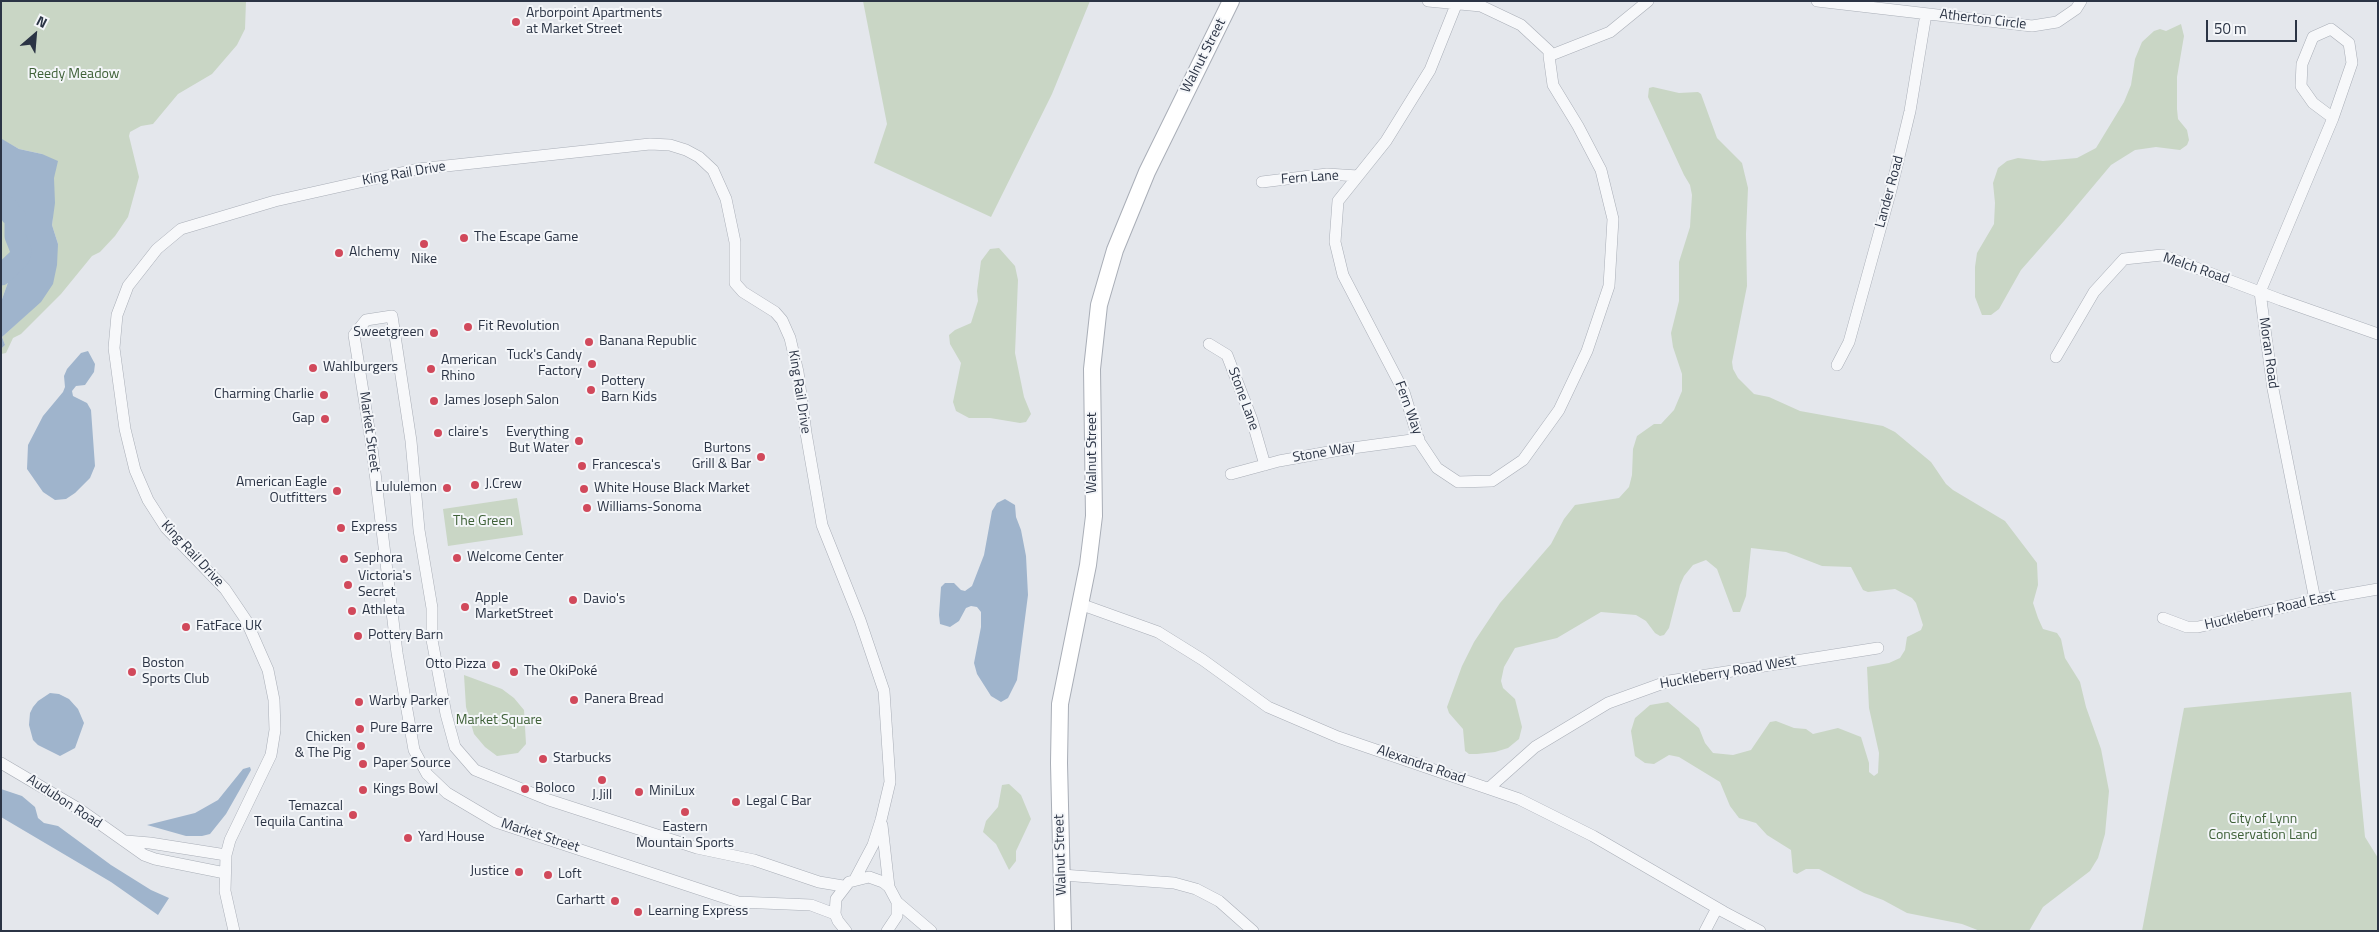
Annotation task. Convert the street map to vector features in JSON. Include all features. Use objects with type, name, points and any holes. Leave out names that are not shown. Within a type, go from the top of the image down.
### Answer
[{"type":"main road","name":"Walnut Street","points":[[1063,931],[1059,763],[1060,704],[1088,565],[1094,516],[1092,369],[1098,305],[1115,250],[1147,172],[1231,1]]},
{"type":"street","points":[[1428,1],[1481,6],[1521,25],[1549,51],[1549,56],[1610,32],[1648,1]]},
{"type":"street","name":"Atherton Circle","points":[[1817,1],[2032,26],[2057,22],[2076,9],[2081,1]]},
{"type":"street","name":"Fern Way","points":[[1456,4],[1430,70],[1386,141],[1338,201],[1335,242],[1343,275],[1404,392],[1419,439],[1437,468],[1458,482],[1492,480],[1523,460],[1559,410],[1587,351],[1609,286],[1613,219],[1601,170],[1578,126],[1552,85],[1549,56]]},
{"type":"street","name":"Lander Road","points":[[1837,365],[1849,342],[1893,181],[1910,111],[1926,14]]},
{"type":"street","points":[[2260,292],[2333,118],[2352,63],[2348,43],[2330,29],[2313,37],[2302,64],[2302,86],[2313,103],[2333,118]]},
{"type":"street","name":"King Rail Drive","points":[[234,931],[228,910],[225,873],[226,856],[230,840],[271,755],[275,730],[274,700],[268,670],[242,615],[224,589],[166,528],[148,500],[132,463],[123,420],[114,348],[117,314],[128,286],[157,250],[181,229],[274,201],[418,169],[650,144],[670,145],[686,150],[699,157],[713,170],[726,199],[735,242],[735,283],[743,292],[775,312],[782,320],[790,338],[798,372],[806,433],[822,525],[860,620],[884,691],[890,782],[873,845],[855,878]]},
{"type":"street","name":"Fern Lane","points":[[1262,182],[1327,174],[1358,176]]},
{"type":"street","name":"Melch Road","points":[[2056,357],[2094,292],[2124,259],[2162,255],[2378,334]]},
{"type":"street","name":"Moran Road","points":[[2260,292],[2273,389],[2315,600]]},
{"type":"street","name":"Market Street","points":[[835,914],[811,905],[738,902],[496,822],[447,793],[427,774],[414,750],[397,653],[372,448],[354,335],[366,320],[392,316],[411,441],[419,530],[432,608],[432,640],[446,714],[455,747],[475,770],[549,800],[697,848],[754,860],[820,882],[843,886]]},
{"type":"street","name":"Stone Lane","points":[[1209,344],[1227,355],[1252,420],[1264,465]]},
{"type":"street","name":"Stone Way","points":[[1231,474],[1264,465],[1345,449],[1419,439]]},
{"type":"street","name":"Huckleberry Road East","points":[[2163,618],[2187,627],[2198,628],[2315,600],[2378,589]]},
{"type":"street","name":"Alexandra Road","points":[[1080,604],[1158,632],[1203,660],[1268,707],[1338,737],[1519,799],[1593,836],[1760,931]]},
{"type":"street","name":"Huckleberry Road West","points":[[1489,788],[1543,742],[1608,703],[1669,681],[1878,648]]},
{"type":"street","name":"Audubon Road","points":[[1,763],[70,804],[136,850],[155,859],[225,873]]},
{"type":"street","name":"King Rail Drive","points":[[881,820],[890,887]]},
{"type":"street","points":[[126,842],[150,843],[226,856]]},
{"type":"street","points":[[1062,875],[1174,883],[1196,889],[1219,901],[1252,931]]},
{"type":"street","points":[[843,930],[835,914],[836,899],[843,886],[855,878],[876,878],[890,887],[897,902],[931,931]]},
{"type":"street","points":[[887,931],[896,916],[897,902]]},
{"type":"street","points":[[1705,931],[1717,908]]},
{"type":"green space","name":"Reedy Meadow","points":[[1,1],[246,1],[245,29],[237,45],[212,74],[178,94],[153,124],[141,126],[130,132],[129,136],[139,177],[128,217],[115,236],[100,252],[92,256],[61,294],[21,334],[13,338],[6,353],[1,354],[1,349],[5,345],[2,337],[31,310],[58,244],[52,225],[53,216],[42,154],[19,149],[1,139]]},
{"type":"green space","points":[[863,1],[1090,1],[1052,94],[991,217],[874,163],[887,124]]},
{"type":"green space","points":[[2181,24],[2184,36],[2177,77],[2177,109],[2178,119],[2187,130],[2189,140],[2187,145],[2180,150],[2156,147],[2135,150],[2111,165],[2021,270],[1999,309],[1991,315],[1982,315],[1975,297],[1975,267],[1977,253],[1994,224],[1995,203],[1993,183],[1998,168],[2007,161],[2018,158],[2043,161],[2077,158],[2096,148],[2124,102],[2131,85],[2135,59],[2142,42],[2154,31],[2160,29],[2166,31]]},
{"type":"green space","points":[[1653,87],[1679,93],[1698,92],[1701,94],[1717,138],[1742,163],[1748,188],[1746,234],[1747,286],[1732,362],[1733,369],[1738,378],[1754,394],[1769,397],[1800,411],[1883,426],[1895,432],[1931,462],[1946,484],[1953,490],[2005,521],[2037,563],[2038,585],[2033,603],[2043,629],[2057,633],[2061,639],[2065,658],[2080,682],[2086,707],[2101,749],[2109,791],[2105,834],[2098,858],[2090,871],[2043,907],[2029,931],[1980,931],[1962,924],[1907,913],[1819,869],[1806,869],[1797,874],[1793,872],[1791,850],[1767,835],[1756,823],[1739,818],[1730,806],[1720,782],[1679,757],[1669,755],[1654,764],[1645,763],[1635,756],[1631,731],[1635,718],[1650,705],[1668,702],[1699,728],[1705,743],[1713,753],[1733,755],[1751,750],[1770,722],[1776,721],[1794,728],[1806,729],[1813,734],[1838,728],[1861,737],[1869,763],[1869,772],[1874,776],[1878,773],[1879,753],[1869,708],[1867,667],[1889,663],[1900,658],[1905,650],[1907,637],[1921,630],[1923,625],[1916,603],[1912,598],[1895,589],[1868,592],[1863,590],[1851,567],[1822,566],[1786,552],[1751,548],[1746,596],[1740,612],[1733,612],[1717,569],[1706,560],[1693,565],[1684,576],[1669,628],[1664,635],[1660,636],[1655,633],[1646,621],[1636,615],[1601,612],[1557,638],[1515,648],[1504,667],[1501,681],[1503,688],[1515,699],[1522,727],[1519,739],[1508,748],[1495,752],[1469,754],[1465,751],[1463,729],[1449,713],[1447,707],[1462,666],[1474,642],[1500,603],[1551,544],[1564,519],[1575,505],[1619,498],[1629,487],[1632,475],[1633,449],[1637,436],[1654,424],[1661,424],[1674,410],[1682,391],[1682,374],[1673,347],[1671,333],[1679,301],[1679,262],[1690,227],[1692,195],[1690,185],[1648,97],[1649,88]]},
{"type":"green space","points":[[1,201],[8,208],[18,254],[1,302]]},
{"type":"green space","points":[[999,248],[1015,266],[1018,280],[1015,353],[1024,397],[1031,414],[1026,422],[1020,423],[990,418],[969,418],[956,411],[953,402],[961,363],[950,344],[949,335],[955,330],[971,323],[978,301],[977,291],[981,261],[990,249]]},
{"type":"green space","name":"The Green","points":[[517,498],[523,535],[448,546],[443,509]]},
{"type":"green space","name":"Market Square","points":[[464,675],[502,689],[514,698],[524,710],[526,744],[518,753],[497,756],[485,747],[474,734],[466,707]]},
{"type":"green space","name":"City of Lynn Conservation Land","points":[[2351,692],[2365,837],[2378,858],[2378,931],[2142,931],[2184,708]]},
{"type":"green space","points":[[1009,784],[1021,795],[1031,819],[1016,851],[1016,861],[1009,870],[996,844],[983,832],[986,821],[998,807],[1002,785]]},
{"type":"water","points":[[2,139],[19,149],[42,154],[58,161],[54,178],[55,203],[52,225],[58,244],[57,265],[53,284],[41,302],[2,337],[5,345],[1,349],[1,302],[18,254],[8,208],[1,201]]},
{"type":"water","points":[[88,351],[95,364],[94,372],[85,385],[76,386],[72,391],[73,396],[87,403],[91,410],[95,466],[90,478],[75,493],[66,499],[55,500],[43,492],[27,469],[28,445],[43,416],[63,392],[65,387],[64,376],[67,369],[81,353]]},
{"type":"water","points":[[1005,499],[1015,505],[1016,517],[1021,530],[1026,556],[1028,595],[1017,680],[1008,698],[1001,702],[991,696],[977,674],[974,663],[981,627],[981,612],[977,607],[971,606],[966,608],[959,621],[950,627],[940,624],[939,615],[941,587],[945,583],[954,583],[961,590],[965,591],[972,586],[984,555],[992,511],[997,503]]},
{"type":"water","points":[[50,693],[59,694],[69,699],[78,709],[84,723],[75,748],[60,756],[38,745],[33,740],[29,725],[30,713],[33,707]]},
{"type":"water","points":[[250,767],[251,770],[226,814],[210,834],[186,836],[147,825],[195,813],[218,800],[243,769]]},
{"type":"water","points":[[1,789],[22,796],[35,807],[38,818],[44,823],[58,826],[111,865],[151,890],[169,898],[158,915],[111,882],[1,817]]},
{"type":"waterway","points":[[1,205],[8,207],[11,215],[15,217],[15,236],[21,251],[19,258],[1,275]]},
{"type":"place","name":"Arborpoint Apartments at Market Street","points":[[516,22]]},
{"type":"place","name":"The Escape Game","points":[[464,238]]},
{"type":"place","name":"Nike","points":[[424,244]]},
{"type":"place","name":"Alchemy","points":[[339,253]]},
{"type":"place","name":"Fit Revolution","points":[[468,327]]},
{"type":"place","name":"Sweetgreen","points":[[434,333]]},
{"type":"place","name":"Banana Republic","points":[[589,342]]},
{"type":"place","name":"Tuck's Candy Factory","points":[[592,364]]},
{"type":"place","name":"Wahlburgers","points":[[313,368]]},
{"type":"place","name":"American Rhino","points":[[431,369]]},
{"type":"place","name":"Pottery Barn Kids","points":[[591,390]]},
{"type":"place","name":"Charming Charlie","points":[[324,395]]},
{"type":"place","name":"James Joseph Salon","points":[[434,401]]},
{"type":"place","name":"Gap","points":[[325,419]]},
{"type":"place","name":"claire's","points":[[438,433]]},
{"type":"place","name":"Everything But Water","points":[[579,441]]},
{"type":"place","name":"Burtons Grill & Bar","points":[[761,457]]},
{"type":"place","name":"Francesca's","points":[[582,466]]},
{"type":"place","name":"J.Crew","points":[[475,485]]},
{"type":"place","name":"Lululemon","points":[[447,488]]},
{"type":"place","name":"White House Black Market","points":[[584,489]]},
{"type":"place","name":"American Eagle Outfitters","points":[[337,491]]},
{"type":"place","name":"Williams-Sonoma","points":[[587,508]]},
{"type":"place","name":"Express","points":[[341,528]]},
{"type":"place","name":"Welcome Center","points":[[457,558]]},
{"type":"place","name":"Sephora","points":[[344,559]]},
{"type":"place","name":"Victoria's Secret","points":[[348,585]]},
{"type":"place","name":"Davio's","points":[[573,600]]},
{"type":"place","name":"Apple MarketStreet","points":[[465,607]]},
{"type":"place","name":"Athleta","points":[[352,611]]},
{"type":"place","name":"FatFace UK","points":[[186,627]]},
{"type":"place","name":"Pottery Barn","points":[[358,636]]},
{"type":"place","name":"Otto Pizza","points":[[496,665]]},
{"type":"place","name":"Boston Sports Club","points":[[132,672]]},
{"type":"place","name":"The OkiPoké","points":[[514,672]]},
{"type":"place","name":"Panera Bread","points":[[574,700]]},
{"type":"place","name":"Warby Parker","points":[[359,702]]},
{"type":"place","name":"Pure Barre","points":[[360,729]]},
{"type":"place","name":"Chicken & The Pig","points":[[361,746]]},
{"type":"place","name":"Starbucks","points":[[543,759]]},
{"type":"place","name":"Paper Source","points":[[363,764]]},
{"type":"place","name":"J.Jill","points":[[602,780]]},
{"type":"place","name":"Boloco","points":[[525,789]]},
{"type":"place","name":"Kings Bowl","points":[[363,790]]},
{"type":"place","name":"MiniLux","points":[[639,792]]},
{"type":"place","name":"Legal C Bar","points":[[736,802]]},
{"type":"place","name":"Eastern Mountain Sports","points":[[685,812]]},
{"type":"place","name":"Temazcal Tequila Cantina","points":[[353,815]]},
{"type":"place","name":"Yard House","points":[[408,838]]},
{"type":"place","name":"Justice","points":[[519,872]]},
{"type":"place","name":"Loft","points":[[548,875]]},
{"type":"place","name":"Carhartt","points":[[615,901]]},
{"type":"place","name":"Learning Express","points":[[638,912]]}]
